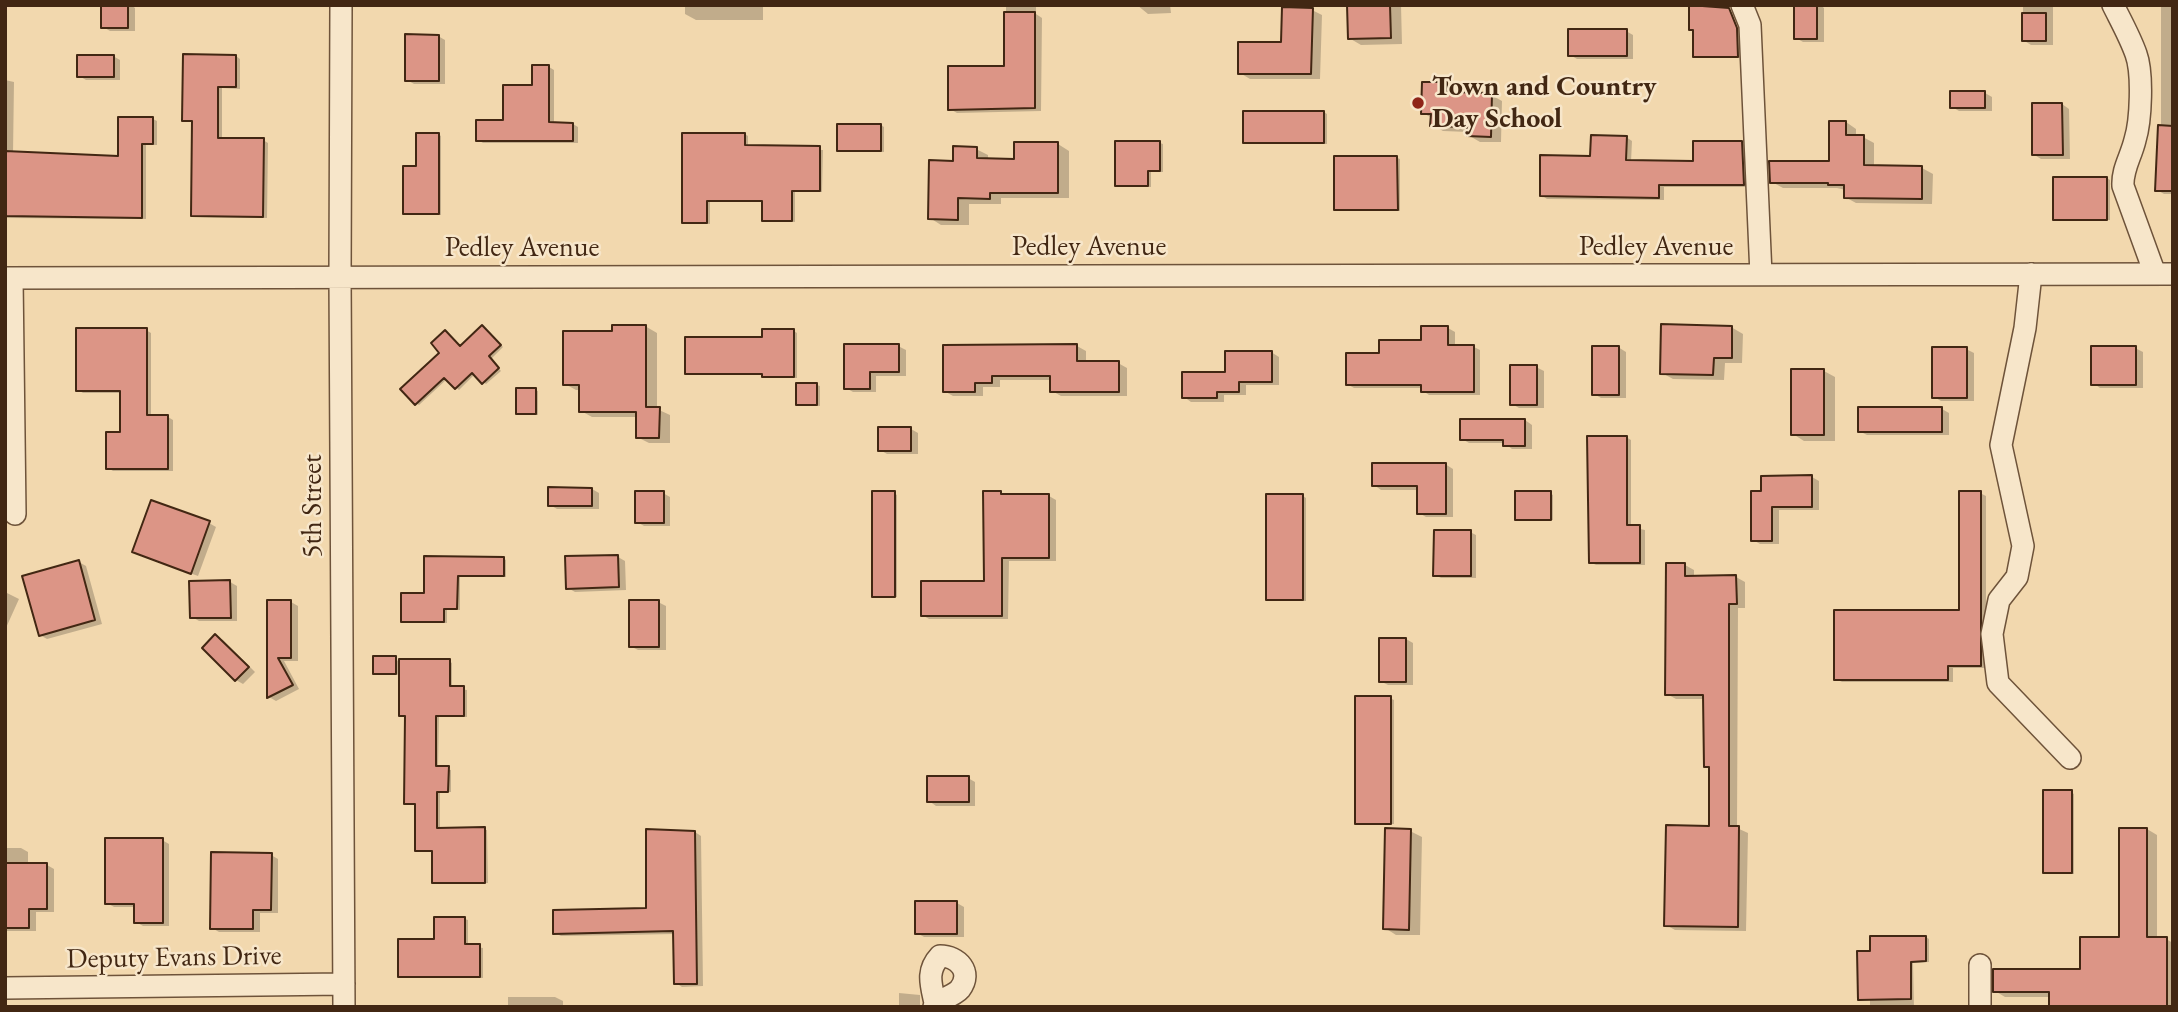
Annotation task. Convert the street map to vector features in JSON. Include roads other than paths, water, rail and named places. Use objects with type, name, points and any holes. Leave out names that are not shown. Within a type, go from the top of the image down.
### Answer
[{"type":"street","name":"5th Street","points":[[341,5],[344,1007]]},
{"type":"street","points":[[1742,5],[1750,25],[1761,275]]},
{"type":"street","points":[[2113,5],[2140,67],[2136,140],[2122,174],[2123,186],[2164,274]]},
{"type":"street","points":[[2032,274],[2025,328],[2001,445],[2023,546],[2017,577],[1999,600],[1992,634],[1998,683],[2070,758]]},
{"type":"street","name":"Pedley Avenue","points":[[9,278],[2164,274]]},
{"type":"street","points":[[9,278],[15,514]]},
{"type":"street","points":[[1980,965],[1980,1007]]},
{"type":"street","name":"Deputy Evans Drive","points":[[5,988],[344,984]]},
{"type":"place","name":"Town and Country Day School","points":[[1418,103]]}]
